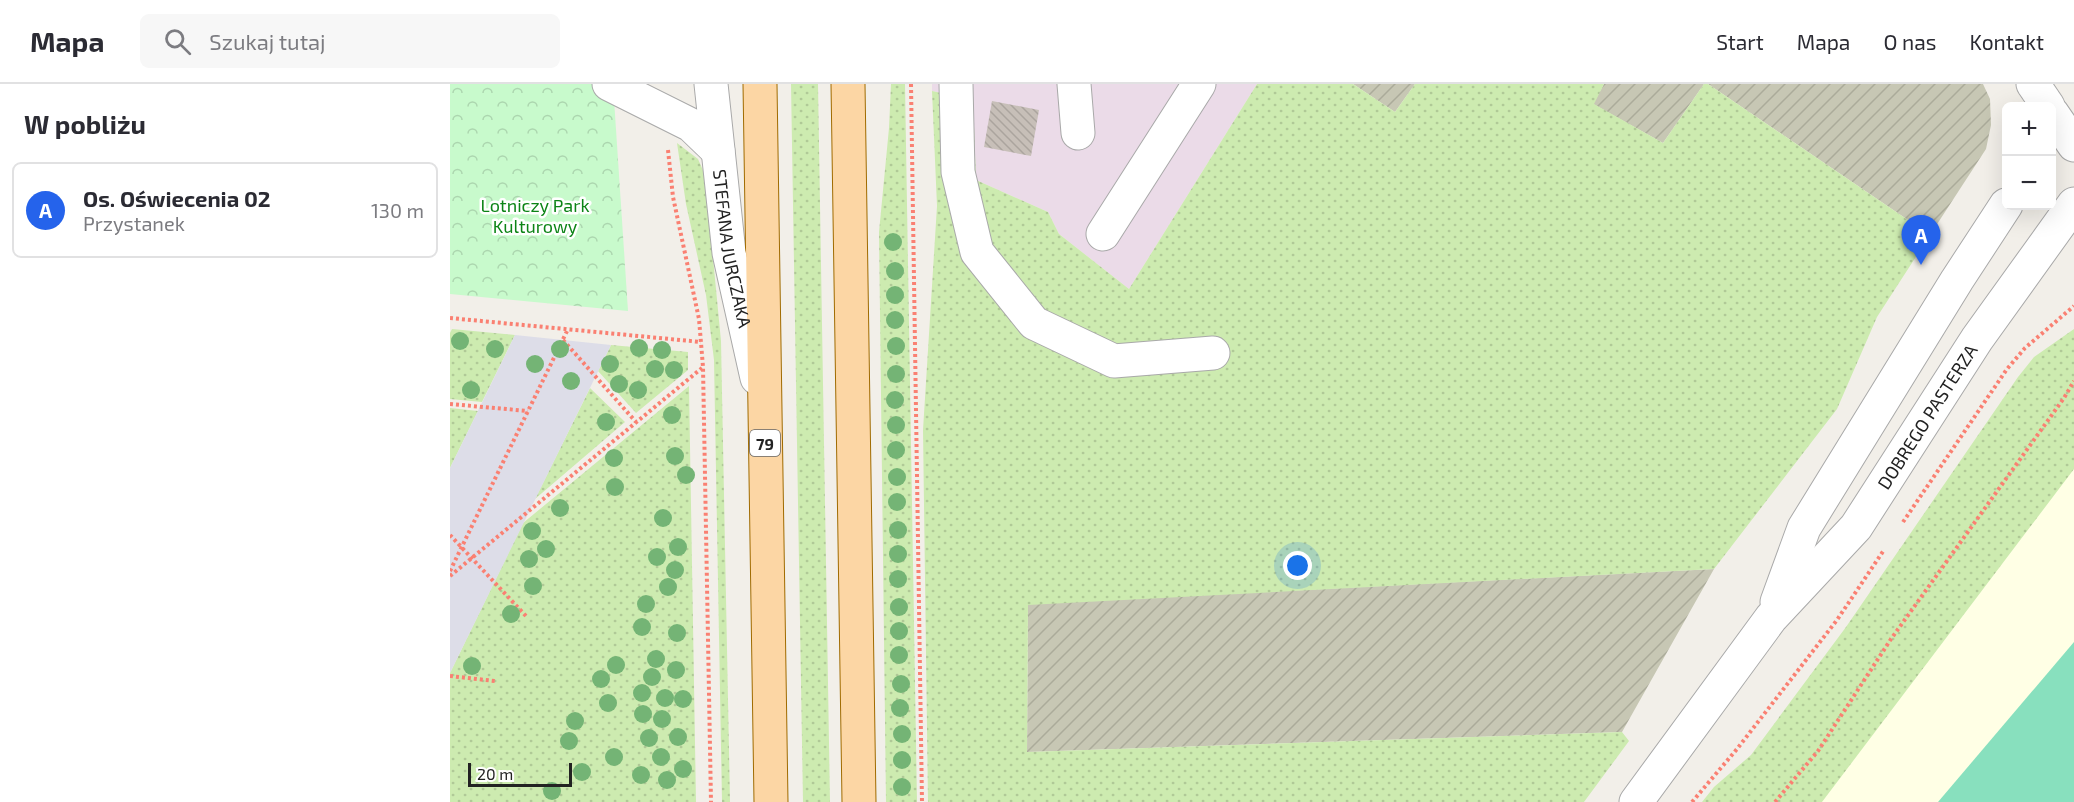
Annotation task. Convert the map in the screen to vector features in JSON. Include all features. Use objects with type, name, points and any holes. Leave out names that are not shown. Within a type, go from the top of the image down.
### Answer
[{"type":"main road","name":"79","points":[[760,84],[771,802]]},
{"type":"main road","points":[[848,84],[859,802]]},
{"type":"street","points":[[609,84],[691,125],[718,152]]},
{"type":"street","name":"STEFANA JURCZAKA","points":[[711,84],[729,253],[765,413]]},
{"type":"street","points":[[956,84],[958,172],[976,252],[1034,323],[1114,362],[1213,353]]},
{"type":"street","points":[[1074,84],[1078,133]]},
{"type":"street","points":[[1103,234],[1199,84]]},
{"type":"street","points":[[2033,84],[2045,102]]},
{"type":"street","name":"DOBREGO PASTERZA","points":[[1636,802],[1771,618],[1856,527],[1977,339],[2074,204]]},
{"type":"street","name":"DOBREGO PASTERZA","points":[[1771,618],[1804,528],[1958,280],[2004,210]]},
{"type":"path","points":[[911,84],[922,802]]},
{"type":"path","points":[[663,110],[673,197],[699,319],[703,367],[711,802]]},
{"type":"path","points":[[450,318],[701,342]]},
{"type":"path","points":[[450,571],[568,329]]},
{"type":"path","points":[[563,340],[636,422]]},
{"type":"path","points":[[450,576],[703,367]]},
{"type":"path","points":[[1775,802],[1818,751],[1891,639],[2074,381]]},
{"type":"path","points":[[450,404],[528,411]]},
{"type":"path","points":[[450,535],[526,616]]},
{"type":"path","points":[[450,676],[495,681]]},
{"type":"path","points":[[1692,802],[1737,749]]},
{"type":"shaded area","points":[[932,84],[1257,84],[1129,289],[1059,234],[1048,212],[976,180],[973,100],[932,91]]},
{"type":"shaded area","points":[[1353,84],[1415,84],[1395,112]]},
{"type":"shaded area","points":[[1604,84],[1704,84],[1663,143],[1593,104]]},
{"type":"shaded area","points":[[1708,84],[1983,84],[1990,99],[1991,125],[1986,149],[1930,235]]},
{"type":"shaded area","points":[[515,335],[611,345],[450,673],[450,468]]},
{"type":"shaded area","points":[[2074,455],[2074,802],[1821,802]]},
{"type":"shaded area","points":[[1714,569],[1622,732],[1027,752],[1028,604]]},
{"type":"green space","name":"Lotniczy Park Kulturowy","points":[[450,84],[613,84],[628,311],[450,294]]},
{"type":"green space","points":[[791,84],[818,84],[830,802],[803,802]]},
{"type":"green space","points":[[891,84],[905,84],[917,802],[886,802],[879,232]]},
{"type":"green space","points":[[1257,84],[1353,84],[1395,112],[1415,84],[1604,84],[1594,104],[1663,143],[1704,84],[1708,84],[1930,235],[1877,317],[1837,409],[1714,569],[1028,605],[1027,752],[1622,732],[1629,741],[1584,802],[928,802],[923,430],[937,206],[932,91],[973,100],[976,180],[1048,212],[1059,234],[1129,289]]},
{"type":"green space","points":[[677,143],[698,159],[705,175],[721,341],[730,802],[722,802],[714,360],[706,295],[686,204]]},
{"type":"green space","points":[[452,329],[515,335],[482,402],[450,399],[450,333]]},
{"type":"green space","points":[[2074,329],[2074,469],[1822,802],[1702,802],[1714,787],[1751,755],[1846,627],[2018,377],[2034,357]]},
{"type":"green space","points":[[611,345],[688,352],[688,370],[636,413],[598,371]]},
{"type":"green space","points":[[689,386],[696,802],[450,802],[450,673],[523,523]]},
{"type":"green space","points":[[590,388],[625,422],[535,499]]},
{"type":"green space","points":[[450,408],[478,411],[450,468]]},
{"type":"green space","points":[[2074,642],[2074,802],[1938,802]]},
{"type":"building","points":[[992,101],[1039,110],[1031,156],[984,147]]},
{"type":"place","name":"Os. Oświecenia 02","points":[[1921,265]]}]
